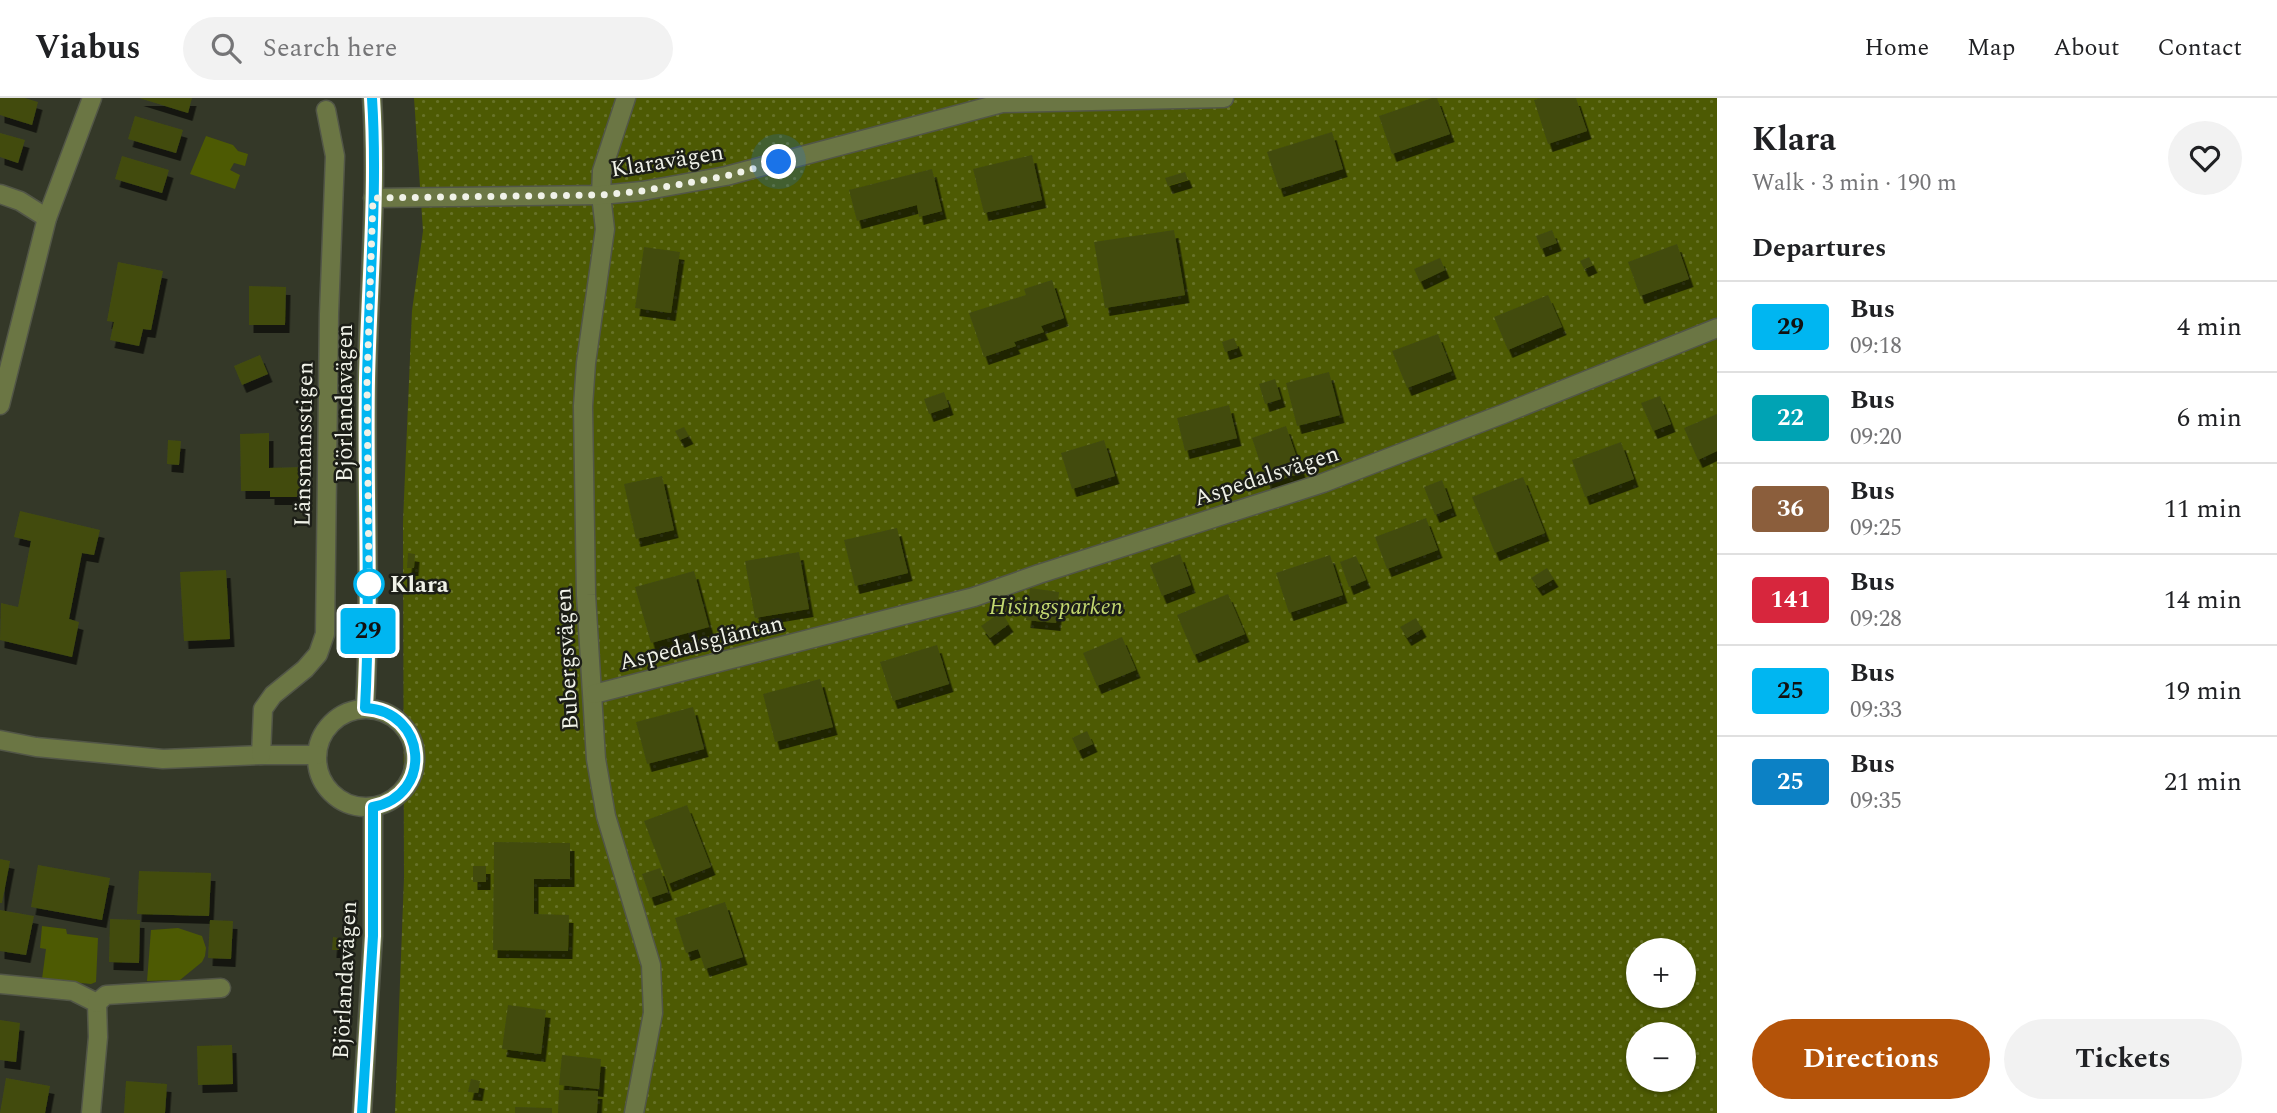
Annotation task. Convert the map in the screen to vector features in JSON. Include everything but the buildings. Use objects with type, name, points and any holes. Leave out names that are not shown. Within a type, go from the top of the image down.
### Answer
[{"type":"street","points":[[0,405],[47,218],[92,98]]},
{"type":"street","name":"Björlandavägen","points":[[365,708],[369,584],[367,382],[373,198],[372,98]]},
{"type":"street","name":"Bubergsvägen","points":[[626,98],[601,171],[605,229],[586,363],[583,406],[586,595],[596,760],[606,816],[651,965],[653,1013],[634,1113]]},
{"type":"street","name":"Klaravägen","points":[[373,198],[601,195],[642,191],[726,176],[1002,101],[1224,98]]},
{"type":"street","name":"Länsmansstigen","points":[[261,755],[263,709],[273,695],[312,662],[325,634],[329,314],[335,156],[326,110]]},
{"type":"street","points":[[0,194],[20,201],[47,218]]},
{"type":"street","name":"Aspedalsvägen","points":[[820,637],[974,597],[1323,483],[1717,328]]},
{"type":"street","name":"Aspedalsgläntan","points":[[594,694],[820,637]]},
{"type":"street","points":[[365,708],[385,712],[402,723],[412,741],[415,754],[412,774],[402,792],[386,803],[373,807],[350,805],[331,793],[319,774],[317,755],[322,734],[333,721],[348,712],[365,708]]},
{"type":"street","points":[[0,740],[36,747],[163,759],[317,755]]},
{"type":"street","name":"Björlandavägen","points":[[362,1113],[373,936],[373,807]]},
{"type":"street","points":[[0,984],[74,991],[97,1003]]},
{"type":"street","points":[[97,1003],[106,995],[221,988]]},
{"type":"street","points":[[91,1113],[98,1037],[97,1003]]},
{"type":"green space","name":"Hisingsparken","points":[[414,98],[1717,98],[1717,1113],[395,1113],[404,878],[403,522],[412,311],[423,231]]},
{"type":"green space","points":[[206,136],[233,145],[238,151],[248,154],[245,166],[234,163],[230,170],[240,175],[235,189],[190,174]]},
{"type":"green space","points":[[42,926],[66,929],[67,934],[98,938],[96,982],[91,984],[42,979],[46,949],[40,948]]},
{"type":"green space","points":[[178,928],[202,936],[206,948],[202,962],[180,980],[147,981],[151,930]]},
{"type":"bus line","name":"29","points":[[362,1113],[373,936],[373,807],[386,803],[402,792],[410,780],[415,761],[412,741],[402,723],[385,712],[365,708],[369,584],[367,382],[373,198],[372,98]]},
{"type":"place","name":"Klara","points":[[369,584]]},
{"type":"route","points":[[369,584],[367,382],[373,198],[601,195],[642,191],[726,176],[779,162]]}]
